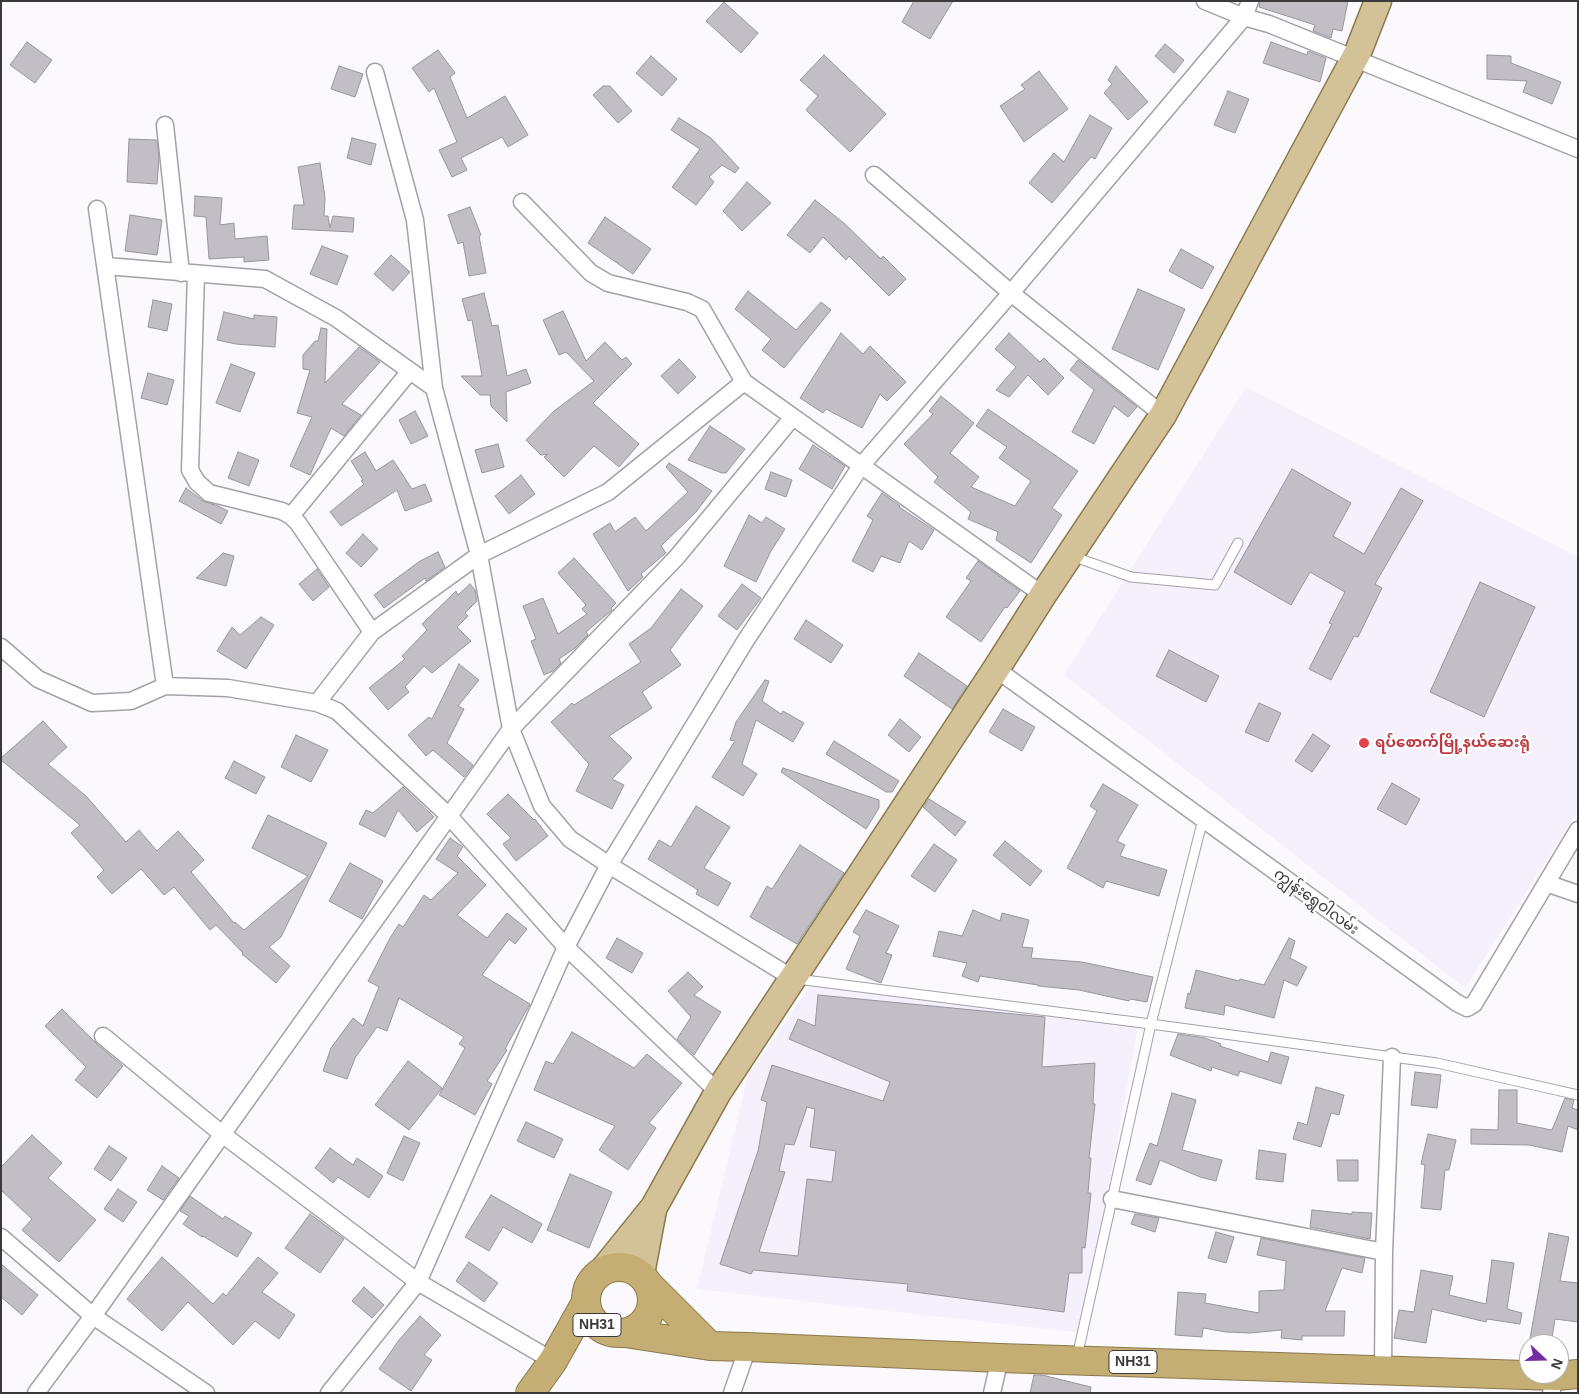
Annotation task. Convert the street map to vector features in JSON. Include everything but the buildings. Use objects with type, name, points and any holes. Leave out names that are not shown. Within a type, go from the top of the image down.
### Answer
[{"type":"highway","points":[[604,1269],[623,1266],[646,1280],[710,1346]]},
{"type":"highway","name":"NH31","points":[[530,1393],[553,1361],[585,1304],[588,1284],[604,1269]]},
{"type":"highway","name":"NH31","points":[[553,1361],[616,1332],[639,1327],[649,1315],[652,1301],[646,1280]]},
{"type":"highway","name":"NH31","points":[[585,1304],[592,1321],[616,1332],[710,1346],[1000,1358],[1382,1370],[1519,1378]]},
{"type":"main road","points":[[604,1269],[654,1206],[718,1092],[1163,415],[1354,59],[1378,1]]},
{"type":"main road","points":[[646,1280],[654,1206]]},
{"type":"street","points":[[1205,1],[1244,17],[1269,24],[1578,149]]},
{"type":"street","points":[[330,1393],[418,1282],[566,947],[609,865],[746,640],[861,466],[1011,293],[1244,17],[1250,1]]},
{"type":"street","points":[[375,72],[415,220],[434,388],[479,555],[511,729],[542,806],[570,839],[794,979]]},
{"type":"street","points":[[165,125],[188,273],[190,470],[197,482],[210,493],[282,511],[291,516],[298,523],[372,632]]},
{"type":"street","points":[[874,175],[1011,293],[1163,415]]},
{"type":"street","points":[[522,202],[591,273],[608,283],[687,302],[702,309],[744,382],[1043,595]]},
{"type":"street","points":[[97,209],[165,686]]},
{"type":"street","points":[[106,266],[265,279],[336,318],[434,388]]},
{"type":"street","points":[[291,516],[410,371]]},
{"type":"street","points":[[317,703],[372,632],[479,555],[608,492],[744,382]]},
{"type":"street","points":[[36,1393],[93,1316],[511,729],[676,558],[793,417]]},
{"type":"street","points":[[1,647],[38,679],[92,703],[131,701],[165,686],[228,688],[317,703],[337,710],[449,816],[566,947],[718,1092]]},
{"type":"street","name":"ကျွန်းရွှေဝါလမ်း","points":[[996,669],[1457,1004],[1467,1008],[1474,1004],[1578,830]]},
{"type":"street","points":[[1546,883],[1578,894]]},
{"type":"street","points":[[103,1036],[222,1134],[418,1282],[553,1361]]},
{"type":"street","points":[[1382,1370],[1384,1252],[1392,1057]]},
{"type":"street","points":[[1112,1199],[1384,1252]]},
{"type":"street","points":[[1,1237],[93,1316],[206,1393]]},
{"type":"street","points":[[732,1393],[748,1347]]},
{"type":"street","points":[[992,1393],[1000,1358]]},
{"type":"lane","points":[[1070,555],[1131,577],[1214,585],[1238,543]]},
{"type":"lane","points":[[1077,1360],[1151,1024],[1203,820]]},
{"type":"lane","points":[[794,979],[1151,1024],[1438,1063],[1578,1094]]},
{"type":"shaded area","name":"ရပ်စောက်မြို့နယ်ဆေးရုံ","points":[[1246,387],[1578,557],[1578,811],[1465,988],[1064,675]]},
{"type":"shaded area","points":[[811,984],[1140,1017],[1082,1333],[697,1289],[748,1075]]},
{"type":"place","name":"ရပ်စောက်မြို့နယ်ဆေးရုံ","points":[[1364,743]]}]
